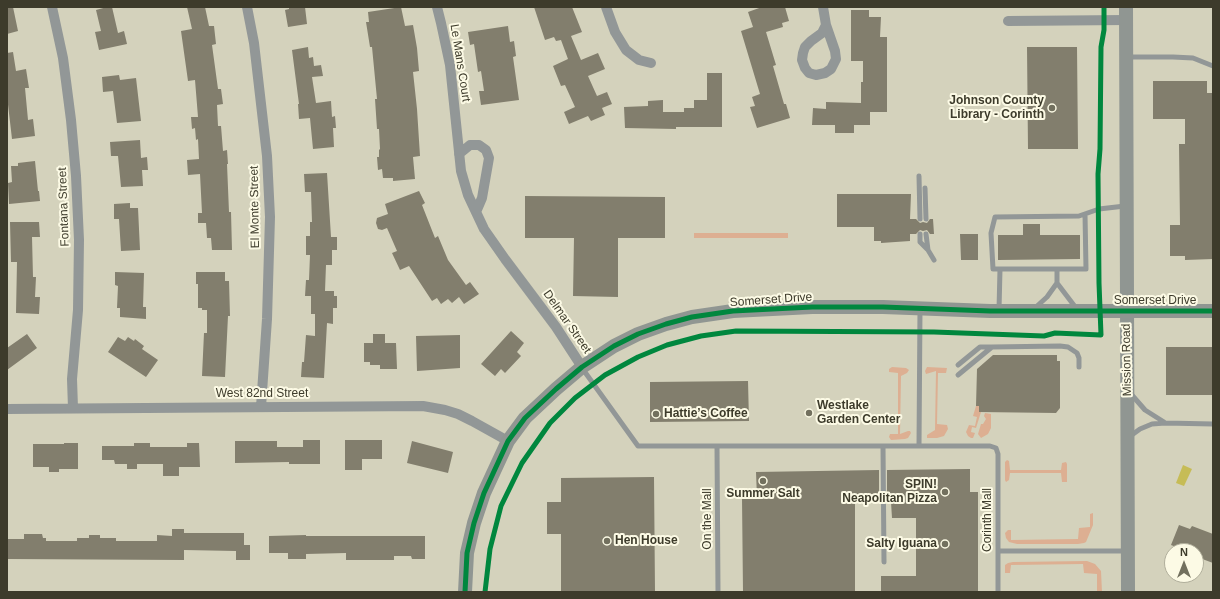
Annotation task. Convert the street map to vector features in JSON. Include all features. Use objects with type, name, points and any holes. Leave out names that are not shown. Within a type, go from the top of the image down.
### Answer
[{"type":"street","name":"Fontana Street","points":[[52,7],[63,58],[76,176],[79,240],[78,310],[72,379],[73,408]]},
{"type":"street","name":"El Monte Street","points":[[247,7],[254,43],[268,164],[270,217],[262,407]]},
{"type":"street","name":"Le Mans Court","points":[[437,7],[442,23],[450,65],[456,124]]},
{"type":"street","points":[[606,7],[615,32],[626,50],[639,60],[651,63]]},
{"type":"street","points":[[823,7],[826,25],[835,51],[836,59],[831,69],[825,73],[816,75],[809,73],[805,68],[802,60],[803,53],[805,47],[822,33],[826,25]]},
{"type":"street","points":[[1008,21],[1126,14]]},
{"type":"street","name":"Mission Road","points":[[1126,14],[1128,592]]},
{"type":"street","name":"Delmar Street","points":[[456,124],[461,171],[468,195],[484,229],[556,327],[582,368]]},
{"type":"street","points":[[459,154],[470,145],[479,146],[486,150],[489,158],[482,198],[476,212]]},
{"type":"street","name":"Somerset Drive","points":[[465,592],[467,553],[474,524],[484,493],[508,441],[525,418],[556,389],[582,368],[614,346],[638,334],[692,317],[733,311],[812,307],[920,308],[999,311],[1213,311]]},
{"type":"street","name":"West 82nd Street","points":[[7,409],[423,406],[445,410],[472,421],[508,441]]},
{"type":"lane","points":[[1126,57],[1193,58],[1213,66]]},
{"type":"lane","points":[[919,176],[920,219]]},
{"type":"lane","points":[[925,188],[926,219]]},
{"type":"lane","points":[[1085,214],[1086,269],[992,269],[991,233],[995,217],[1079,216],[1099,209],[1126,206]]},
{"type":"lane","points":[[920,234],[920,242],[928,250],[934,260]]},
{"type":"lane","points":[[926,234],[928,250]]},
{"type":"lane","points":[[999,311],[1000,269]]},
{"type":"lane","points":[[1031,311],[1048,297],[1057,282],[1057,269]]},
{"type":"lane","points":[[1057,282],[1079,311]]},
{"type":"lane","points":[[717,446],[919,446],[920,308]]},
{"type":"lane","points":[[958,365],[980,347],[1060,346],[1068,347],[1077,353],[1079,358],[1079,367]]},
{"type":"lane","points":[[958,375],[992,347]]},
{"type":"lane","name":"Delmar Street","points":[[582,368],[638,446],[717,446]]},
{"type":"lane","points":[[1128,390],[1144,410],[1165,423]]},
{"type":"lane","points":[[1128,438],[1140,429],[1152,424],[1213,424]]},
{"type":"lane","name":"On the Mall","points":[[717,446],[718,592]]},
{"type":"lane","points":[[883,446],[884,562]]},
{"type":"lane","name":"Corinth Mall","points":[[919,446],[990,446],[996,448],[998,454],[998,592]]},
{"type":"lane","points":[[998,551],[1128,552]]},
{"type":"shaded area","points":[[694,233],[788,233],[788,238],[694,238]]},
{"type":"shaded area","points":[[892,367],[906,368],[909,370],[901,376],[900,434],[908,431],[911,433],[908,438],[905,439],[891,440],[889,437],[890,434],[898,434],[898,373],[889,372],[889,369]]},
{"type":"shaded area","points":[[927,367],[947,368],[946,373],[938,373],[937,424],[947,425],[948,429],[944,436],[937,438],[927,438],[927,435],[935,430],[936,371],[926,374],[925,371]]},
{"type":"shaded area","points":[[976,406],[979,406],[981,412],[976,428],[972,427],[971,432],[975,433],[973,438],[971,438],[966,432],[969,425],[975,426],[977,417],[973,416]]},
{"type":"shaded area","points":[[985,413],[991,414],[991,428],[988,434],[981,438],[978,434],[981,424],[983,424],[986,419],[984,416]]},
{"type":"shaded area","points":[[1007,460],[1009,461],[1010,470],[1061,470],[1062,463],[1066,462],[1067,482],[1062,482],[1061,473],[1010,473],[1009,480],[1006,482],[1005,462]]},
{"type":"shaded area","points":[[1183,465],[1192,469],[1184,486],[1176,483]]},
{"type":"shaded area","points":[[1093,513],[1093,525],[1086,542],[1084,543],[1017,544],[1009,542],[1006,538],[1005,533],[1008,530],[1011,530],[1011,540],[1078,539],[1079,528],[1090,527],[1090,514]]},
{"type":"shaded area","points":[[1087,561],[1095,564],[1101,571],[1102,592],[1097,592],[1097,574],[1084,573],[1083,564],[1011,565],[1010,573],[1005,573],[1005,565],[1013,562]]},
{"type":"building","points":[[7,7],[13,7],[18,31],[7,34]]},
{"type":"building","points":[[112,7],[118,33],[124,31],[127,44],[99,50],[95,32],[101,31],[96,10]]},
{"type":"building","points":[[187,7],[205,7],[209,26],[214,26],[216,44],[212,45],[218,89],[221,89],[223,104],[217,105],[218,126],[221,126],[223,151],[227,150],[232,250],[212,250],[211,238],[207,238],[206,223],[198,223],[198,213],[202,213],[200,174],[188,175],[187,160],[199,159],[198,139],[196,140],[195,128],[192,129],[191,117],[198,117],[195,80],[188,81],[181,31],[192,29]]},
{"type":"building","points":[[289,7],[305,7],[307,24],[288,27],[285,10],[289,9]]},
{"type":"building","points":[[401,7],[405,26],[413,25],[417,48],[419,71],[413,72],[420,156],[413,157],[415,179],[393,181],[393,178],[383,178],[382,169],[378,170],[377,157],[379,157],[380,149],[375,99],[377,99],[372,47],[370,47],[366,22],[369,22],[368,12]]},
{"type":"building","points":[[534,7],[572,7],[582,32],[571,36],[581,60],[598,53],[605,69],[588,76],[597,96],[607,92],[612,104],[602,108],[605,115],[591,121],[588,116],[569,124],[564,112],[575,107],[565,85],[561,86],[553,66],[568,59],[561,40],[556,41],[554,37],[545,40]]},
{"type":"building","points":[[762,7],[785,7],[789,21],[782,23],[783,27],[766,32],[776,65],[773,66],[784,104],[786,104],[790,118],[757,128],[750,107],[755,106],[752,97],[760,94],[741,31],[753,27],[748,12]]},
{"type":"building","points":[[851,10],[869,10],[869,17],[881,17],[880,37],[887,37],[887,112],[870,112],[870,125],[854,125],[854,133],[835,133],[835,125],[812,125],[813,108],[826,109],[826,102],[861,103],[863,61],[851,61]]},
{"type":"building","points":[[508,26],[510,42],[514,41],[516,56],[513,57],[519,100],[481,105],[479,91],[484,91],[481,71],[478,72],[474,44],[470,45],[468,32]]},
{"type":"building","points":[[308,47],[309,58],[313,57],[314,66],[321,65],[323,76],[312,77],[316,103],[331,101],[332,117],[335,116],[336,128],[333,128],[334,147],[313,149],[310,118],[299,119],[299,104],[292,50]]},
{"type":"building","points":[[1027,47],[1077,47],[1078,149],[1028,149]]},
{"type":"building","points":[[13,52],[16,71],[26,69],[29,88],[25,88],[28,120],[33,119],[35,136],[12,139],[7,96],[7,53]]},
{"type":"building","points":[[707,73],[722,73],[722,127],[676,127],[676,129],[625,128],[624,107],[648,106],[648,101],[663,100],[663,112],[684,112],[684,108],[694,108],[694,100],[707,100]]},
{"type":"building","points":[[119,75],[120,80],[136,78],[141,121],[117,123],[113,91],[103,92],[102,77]]},
{"type":"building","points":[[1153,81],[1207,81],[1207,93],[1213,93],[1213,259],[1185,260],[1185,256],[1170,256],[1170,225],[1180,225],[1179,144],[1185,144],[1185,119],[1153,119]]},
{"type":"building","points":[[140,140],[141,158],[147,157],[148,170],[142,170],[143,186],[121,187],[118,156],[111,156],[110,142]]},
{"type":"building","points":[[35,161],[40,201],[9,204],[8,183],[12,182],[11,166],[18,166],[18,163]]},
{"type":"building","points":[[327,173],[331,237],[337,237],[337,250],[332,250],[332,265],[326,265],[325,291],[334,291],[334,296],[337,296],[337,308],[333,308],[333,324],[327,323],[324,378],[301,377],[302,362],[304,362],[306,335],[315,336],[315,314],[311,314],[311,296],[305,296],[306,280],[309,280],[310,255],[306,255],[306,236],[310,236],[310,222],[312,222],[311,192],[305,192],[304,174]]},
{"type":"building","points":[[419,191],[425,203],[422,205],[435,238],[438,236],[448,260],[466,285],[470,282],[479,294],[464,304],[459,297],[452,303],[448,299],[441,304],[437,298],[432,301],[409,266],[400,270],[392,253],[397,251],[387,228],[382,230],[378,229],[376,223],[377,218],[388,214],[385,204]]},
{"type":"building","points":[[837,194],[911,194],[910,219],[916,219],[920,223],[927,223],[930,219],[933,219],[934,234],[930,234],[927,230],[920,230],[916,234],[910,234],[910,241],[881,243],[881,241],[874,241],[874,227],[837,227]]},
{"type":"building","points":[[525,196],[665,197],[665,238],[618,238],[618,297],[573,296],[574,238],[525,238]]},
{"type":"building","points":[[130,203],[130,208],[138,208],[140,250],[121,251],[119,219],[114,219],[114,204]]},
{"type":"building","points":[[10,222],[39,222],[40,237],[32,237],[33,277],[36,277],[35,297],[40,297],[39,314],[16,313],[17,262],[11,262]]},
{"type":"building","points":[[1023,224],[1040,224],[1040,235],[1080,235],[1080,259],[998,260],[998,235],[1023,235]]},
{"type":"building","points":[[960,234],[978,234],[978,260],[961,260]]},
{"type":"building","points":[[115,272],[144,273],[143,307],[146,307],[146,319],[120,317],[120,308],[117,308],[118,286],[115,285]]},
{"type":"building","points":[[196,272],[225,272],[225,281],[229,281],[230,316],[228,316],[225,377],[202,376],[204,333],[207,333],[207,310],[198,308],[198,284],[196,284]]},
{"type":"building","points":[[511,331],[524,343],[517,352],[521,356],[505,373],[501,369],[495,376],[481,364]]},
{"type":"building","points":[[27,334],[37,348],[7,370],[7,348]]},
{"type":"building","points":[[373,334],[385,334],[385,343],[396,343],[397,369],[380,369],[380,365],[370,365],[370,362],[364,362],[364,343],[373,343]]},
{"type":"building","points":[[460,335],[460,368],[417,371],[416,336]]},
{"type":"building","points":[[118,337],[125,341],[128,337],[134,341],[135,339],[144,346],[142,349],[158,360],[146,377],[108,352]]},
{"type":"building","points":[[1166,347],[1213,347],[1213,395],[1166,395]]},
{"type":"building","points":[[993,355],[1057,355],[1057,361],[1060,361],[1060,408],[1056,413],[979,412],[979,406],[976,406],[977,369]]},
{"type":"building","points":[[748,381],[749,421],[650,422],[650,382]]},
{"type":"building","points":[[303,440],[320,440],[320,464],[289,464],[289,462],[235,463],[235,441],[277,441],[277,447],[303,447]]},
{"type":"building","points":[[345,440],[382,440],[382,459],[362,459],[362,470],[345,470]]},
{"type":"building","points":[[412,441],[453,452],[448,473],[407,463]]},
{"type":"building","points":[[78,443],[78,469],[59,469],[59,472],[49,472],[49,467],[33,467],[33,444]]},
{"type":"building","points":[[134,443],[150,443],[150,447],[187,447],[187,443],[199,443],[200,467],[179,467],[179,476],[163,476],[163,464],[137,464],[137,469],[127,469],[127,464],[115,464],[114,460],[102,460],[102,446],[134,446]]},
{"type":"building","points":[[970,469],[970,492],[978,492],[978,592],[881,592],[881,576],[916,576],[916,518],[892,518],[891,502],[887,502],[887,470]]},
{"type":"building","points":[[879,470],[879,502],[855,502],[855,592],[743,592],[742,498],[757,498],[756,472]]},
{"type":"building","name":"Hen House","points":[[654,477],[655,592],[561,592],[561,534],[547,534],[547,502],[561,502],[561,478]]},
{"type":"building","points":[[1179,525],[1190,529],[1192,526],[1213,534],[1213,563],[1204,560],[1204,543],[1172,543]]},
{"type":"building","points":[[172,529],[184,529],[184,533],[244,533],[244,545],[250,545],[250,560],[236,560],[236,551],[184,550],[184,560],[7,559],[8,539],[24,539],[24,534],[42,534],[43,538],[46,538],[46,541],[77,541],[77,538],[89,538],[89,535],[100,535],[100,538],[116,538],[116,541],[157,541],[157,535],[172,536]]},
{"type":"building","points":[[269,536],[425,536],[425,559],[412,559],[411,556],[394,556],[394,560],[346,560],[346,553],[306,554],[306,559],[288,559],[288,553],[269,553]]},
{"type":"cycle path","points":[[485,592],[490,549],[501,506],[522,463],[550,423],[575,398],[605,375],[638,357],[667,345],[701,336],[736,331],[934,332],[1044,336],[1055,333],[1101,335],[1098,174],[1100,149],[1101,47],[1104,30],[1104,7]]},
{"type":"cycle path","points":[[465,592],[467,553],[474,523],[484,493],[508,441],[525,418],[582,367],[614,346],[638,334],[692,317],[733,311],[812,307],[883,307],[990,311],[1213,311]]},
{"type":"place","name":"Johnson County Library - Corinth","points":[[1052,108]]},
{"type":"place","name":"Westlake Garden Center","points":[[809,413]]},
{"type":"place","name":"Hattie’s Coffee","points":[[656,414]]},
{"type":"place","name":"Summer Salt","points":[[763,481]]},
{"type":"place","name":"SPIN! Neapolitan Pizza","points":[[945,492]]},
{"type":"place","name":"Hen House","points":[[607,541]]},
{"type":"place","name":"Salty Iguana","points":[[945,544]]}]
